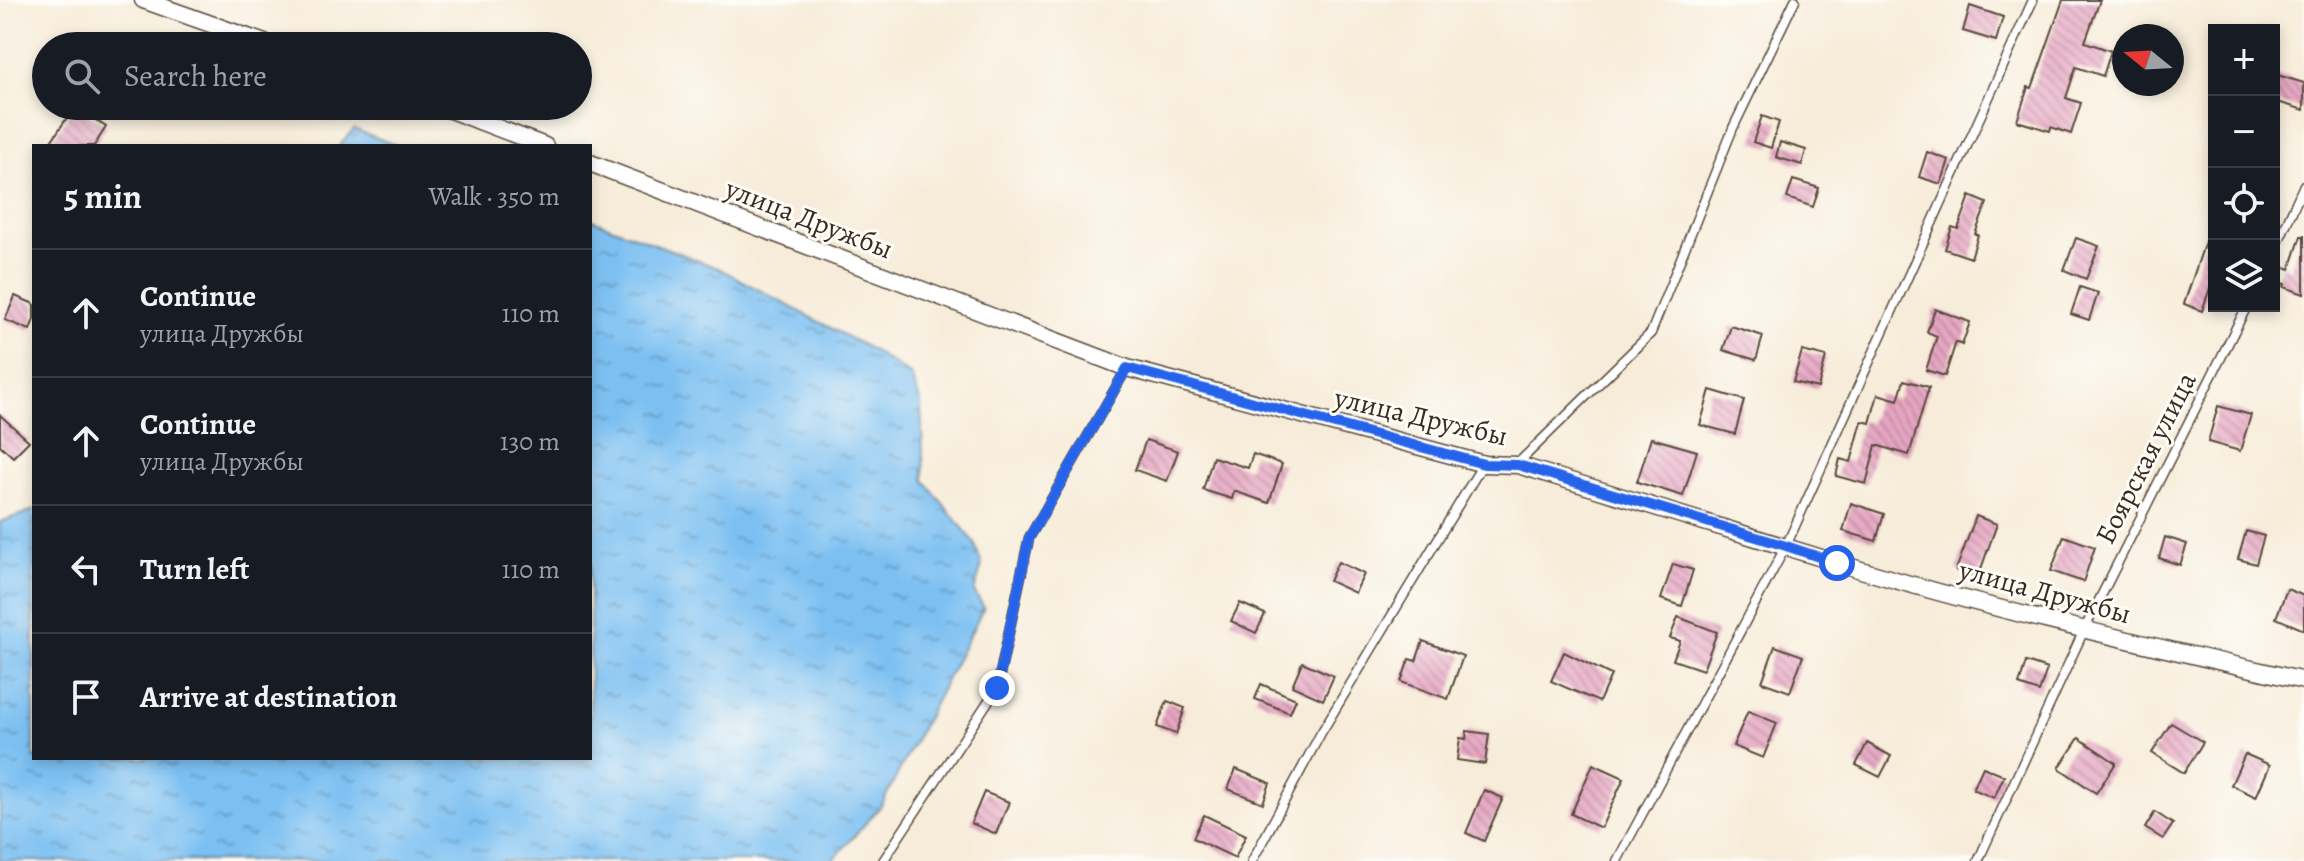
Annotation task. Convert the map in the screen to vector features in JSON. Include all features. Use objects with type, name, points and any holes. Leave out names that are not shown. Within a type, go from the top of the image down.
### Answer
[{"type":"street","points":[[143,0],[233,32]]},
{"type":"street","points":[[477,120],[540,144]]},
{"type":"street","name":"улица Дружбы","points":[[592,164],[1127,368],[1484,464]]},
{"type":"street","name":"улица Дружбы","points":[[1518,465],[1837,563],[2084,630],[2304,681]]},
{"type":"lane","points":[[1252,861],[1321,733],[1484,464],[1518,465],[1651,333],[1733,128],[1795,0]]},
{"type":"lane","points":[[1617,861],[1786,546],[2033,0]]},
{"type":"lane","points":[[2279,240],[2304,185]]},
{"type":"lane","name":"Боярская улица","points":[[1978,861],[2084,630],[2244,312]]},
{"type":"lane","points":[[883,861],[997,688],[1029,538],[1127,368]]},
{"type":"water","points":[[354,129],[393,144],[341,144]]},
{"type":"water","points":[[592,220],[718,268],[872,350],[911,376],[921,404],[924,480],[974,542],[982,565],[974,592],[984,607],[881,806],[832,861],[0,861],[0,522],[32,511],[32,760],[592,760]]},
{"type":"building","points":[[2063,0],[2100,0],[2085,42],[2111,51],[2103,76],[2076,67],[2066,98],[2081,103],[2071,134],[2017,121]]},
{"type":"building","points":[[1970,6],[2003,17],[1996,41],[1963,31]]},
{"type":"building","points":[[2280,76],[2304,83],[2304,110],[2280,103]]},
{"type":"building","points":[[1762,116],[1779,122],[1771,148],[1753,142]]},
{"type":"building","points":[[66,120],[96,120],[106,127],[95,144],[49,144]]},
{"type":"building","points":[[1780,142],[1806,150],[1802,165],[1776,157]]},
{"type":"building","points":[[1927,152],[1949,160],[1941,184],[1919,177]]},
{"type":"building","points":[[1793,180],[1819,188],[1813,207],[1787,198]]},
{"type":"building","points":[[1970,196],[1987,203],[1975,234],[1978,235],[1971,258],[1945,249],[1952,227],[1958,229]]},
{"type":"building","points":[[2208,233],[2208,294],[2202,311],[2184,304]]},
{"type":"building","points":[[2301,236],[2304,236],[2304,294],[2280,283],[2282,266],[2290,269]]},
{"type":"building","points":[[2076,238],[2099,246],[2086,279],[2064,270]]},
{"type":"building","points":[[2080,287],[2098,293],[2089,320],[2071,314]]},
{"type":"building","points":[[15,296],[32,303],[30,330],[5,320]]},
{"type":"building","points":[[1935,309],[1970,322],[1962,345],[1956,342],[1945,376],[1926,370],[1937,336],[1927,332]]},
{"type":"building","points":[[1731,326],[1763,336],[1756,360],[1723,350]]},
{"type":"building","points":[[1802,351],[1826,357],[1818,388],[1793,382]]},
{"type":"building","points":[[1904,380],[1929,387],[1909,455],[1876,445],[1866,484],[1836,476],[1840,459],[1851,462],[1862,421],[1870,423],[1878,394],[1898,400]]},
{"type":"building","points":[[1710,390],[1744,400],[1735,434],[1700,425]]},
{"type":"building","points":[[2218,406],[2251,415],[2240,451],[2208,442]]},
{"type":"building","points":[[0,415],[29,441],[13,457],[0,445]]},
{"type":"building","points":[[1651,438],[1697,451],[1683,496],[1637,482]]},
{"type":"building","points":[[1146,440],[1178,451],[1167,481],[1135,470]]},
{"type":"building","points":[[1253,454],[1282,464],[1269,503],[1234,491],[1232,499],[1203,490],[1213,457],[1248,468]]},
{"type":"building","points":[[1851,503],[1884,514],[1876,541],[1843,531]]},
{"type":"building","points":[[1976,516],[1997,524],[1978,577],[1956,570]]},
{"type":"building","points":[[2246,531],[2264,536],[2256,564],[2238,559]]},
{"type":"building","points":[[2064,536],[2095,547],[2083,582],[2051,571]]},
{"type":"building","points":[[2165,537],[2187,544],[2180,565],[2159,558]]},
{"type":"building","points":[[1338,562],[1364,574],[1355,593],[1329,581]]},
{"type":"building","points":[[1673,564],[1693,570],[1682,606],[1661,599]]},
{"type":"building","points":[[2287,589],[2304,596],[2304,630],[2276,618]]},
{"type":"building","points":[[1240,603],[1265,614],[1256,633],[1231,621]]},
{"type":"building","points":[[1678,617],[1717,632],[1703,670],[1673,660],[1680,641],[1670,638]]},
{"type":"building","points":[[1423,641],[1463,656],[1448,699],[1401,682],[1409,659],[1416,661]]},
{"type":"building","points":[[1775,646],[1803,656],[1790,692],[1762,682]]},
{"type":"building","points":[[1564,652],[1611,675],[1599,702],[1551,681]]},
{"type":"building","points":[[1302,662],[1334,676],[1323,700],[1292,686]]},
{"type":"building","points":[[2026,662],[2047,669],[2039,692],[2019,685]]},
{"type":"building","points":[[1261,684],[1296,699],[1290,713],[1255,699]]},
{"type":"building","points":[[1167,701],[1185,708],[1176,734],[1157,727]]},
{"type":"building","points":[[1748,711],[1777,723],[1763,758],[1733,746]]},
{"type":"building","points":[[2171,723],[2203,742],[2184,773],[2152,753]]},
{"type":"building","points":[[1467,731],[1489,734],[1485,764],[1457,760],[1460,738],[1466,739]]},
{"type":"building","points":[[2079,738],[2116,763],[2096,793],[2059,768]]},
{"type":"building","points":[[1867,743],[1891,756],[1880,777],[1856,765]]},
{"type":"building","points":[[2245,754],[2270,765],[2256,797],[2231,785]]},
{"type":"building","points":[[1593,764],[1624,778],[1601,828],[1571,814]]},
{"type":"building","points":[[1983,767],[2004,776],[1994,798],[1973,789]]},
{"type":"building","points":[[1236,769],[1270,783],[1263,803],[1228,789]]},
{"type":"building","points":[[1484,790],[1503,798],[1484,841],[1466,833]]},
{"type":"building","points":[[984,792],[1009,802],[996,834],[971,823]]},
{"type":"building","points":[[2155,812],[2173,824],[2163,839],[2145,828]]},
{"type":"building","points":[[1204,815],[1246,835],[1235,858],[1193,838]]},
{"type":"route","points":[[997,688],[1029,538],[1127,368],[1484,464],[1518,465],[1837,563]]}]
